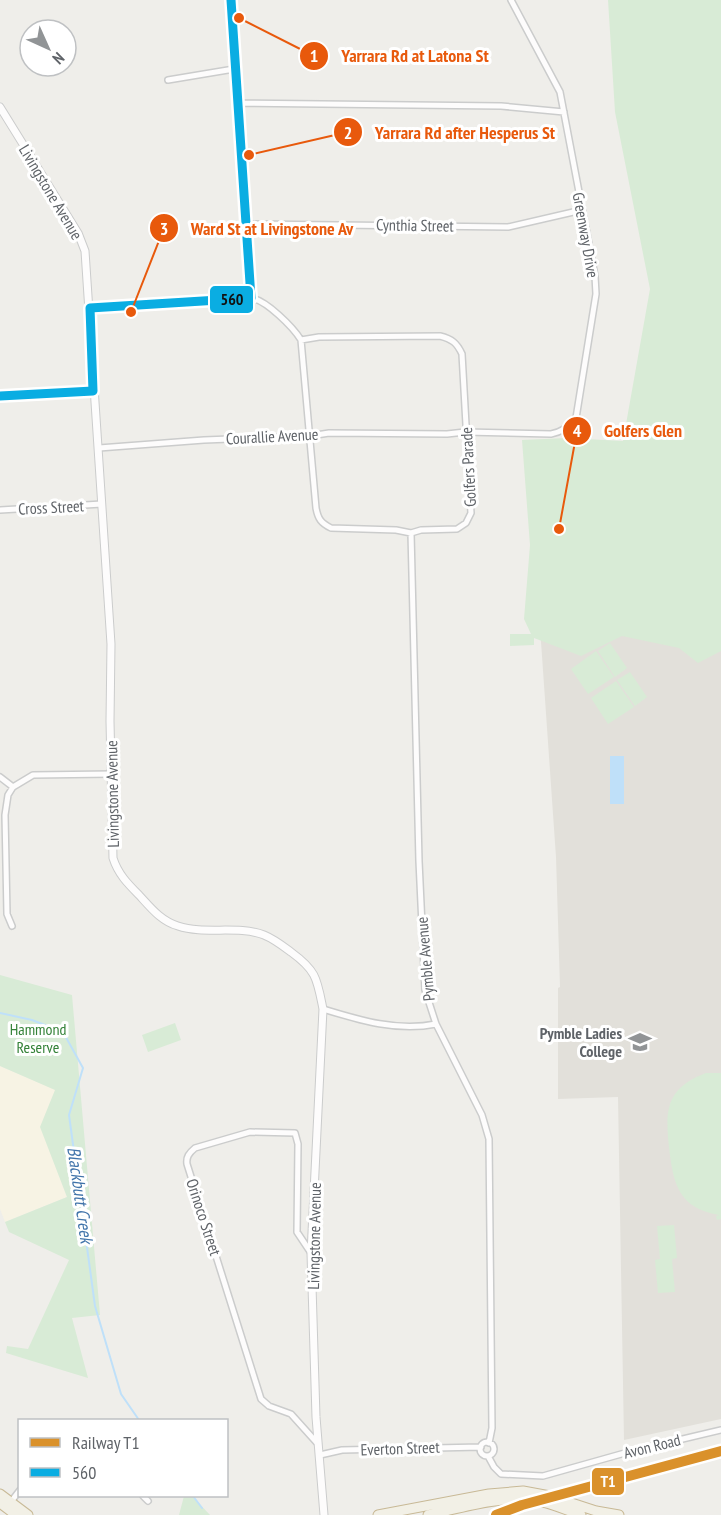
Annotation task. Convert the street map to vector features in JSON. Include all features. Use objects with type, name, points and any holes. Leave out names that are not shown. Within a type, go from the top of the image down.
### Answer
[{"type":"highway","points":[[378,1515],[501,1492],[523,1491],[550,1496],[596,1511],[620,1515]]},
{"type":"highway","points":[[0,1494],[16,1515]]},
{"type":"highway","points":[[428,1515],[510,1500],[534,1500],[567,1513],[582,1515]]},
{"type":"highway","points":[[6,1504],[28,1515]]},
{"type":"street","points":[[231,0],[251,298]]},
{"type":"street","name":"Greenway Drive","points":[[447,434],[465,432],[551,434],[567,428],[576,418],[596,294],[595,276],[560,92],[511,0]]},
{"type":"street","points":[[168,80],[234,69]]},
{"type":"street","points":[[237,103],[501,106],[564,112]]},
{"type":"street","name":"Livingstone Avenue","points":[[0,107],[82,242],[87,266],[93,391],[99,448],[111,644],[113,858],[125,881],[160,917],[184,928],[259,933],[305,962],[312,969],[318,983],[323,1009],[311,1253],[324,1515]]},
{"type":"street","name":"Cynthia Street","points":[[245,224],[508,227],[582,210]]},
{"type":"street","points":[[90,308],[251,298],[263,302],[297,333],[301,340]]},
{"type":"street","name":"Golfers Parade","points":[[440,336],[451,339],[458,345],[462,354],[471,513],[466,523],[457,529],[421,530],[411,533],[396,530],[331,528],[322,524],[316,508],[301,340],[319,337],[440,336]]},
{"type":"street","points":[[0,396],[93,391]]},
{"type":"street","name":"Courallie Avenue","points":[[99,448],[329,433],[447,434]]},
{"type":"street","name":"Cross Street","points":[[0,510],[102,504]]},
{"type":"street","name":"Pymble Avenue","points":[[411,533],[418,861],[424,979],[435,1024],[482,1115],[489,1139],[492,1428],[489,1443],[494,1447],[494,1451],[488,1456]]},
{"type":"street","points":[[12,926],[7,914],[5,815],[8,795],[13,787],[33,775],[112,774]]},
{"type":"street","points":[[0,777],[13,787]]},
{"type":"street","points":[[323,1009],[375,1025],[425,1026],[435,1024]]},
{"type":"street","name":"Orinoco Street","points":[[311,1253],[297,1232],[298,1144],[295,1132],[242,1133],[195,1148],[190,1152],[187,1164],[261,1399],[269,1406],[291,1414],[319,1445]]},
{"type":"street","name":"Avon Road","points":[[488,1456],[501,1474],[543,1476],[632,1451],[721,1430]]},
{"type":"street","points":[[488,1456],[482,1454],[481,1447],[489,1443]]},
{"type":"street","name":"Everton Street","points":[[320,1455],[335,1450],[481,1447]]},
{"type":"street","points":[[6,1504],[18,1492]]},
{"type":"street","points":[[144,1497],[148,1501]]},
{"type":"shaded area","name":"Pymble Ladies College","points":[[721,608],[721,1419],[624,1440],[618,1097],[558,1099],[558,988],[560,987],[556,857],[539,613]]},
{"type":"shaded area","points":[[0,1066],[56,1090],[41,1127],[67,1197],[5,1222],[0,1209]]},
{"type":"green space","points":[[608,0],[721,0],[721,651],[698,663],[679,648],[622,636],[581,656],[534,638],[534,645],[510,646],[510,634],[531,634],[524,619],[530,545],[522,440],[567,438],[623,441],[650,289],[615,112]]},
{"type":"green space","points":[[610,643],[627,668],[615,677],[598,651]]},
{"type":"green space","points":[[596,651],[614,677],[588,694],[571,669]]},
{"type":"green space","points":[[630,672],[647,697],[635,706],[617,680]]},
{"type":"green space","points":[[616,681],[634,707],[608,724],[591,698]]},
{"type":"green space","name":"Hammond Reserve","points":[[0,975],[72,995],[100,1315],[72,1318],[88,1378],[6,1353],[7,1346],[28,1349],[69,1260],[9,1232],[5,1222],[67,1197],[40,1127],[55,1090],[0,1066]]},
{"type":"green space","points":[[175,1023],[181,1040],[148,1052],[142,1035]]},
{"type":"green space","points":[[706,1073],[721,1073],[721,1219],[717,1220],[716,1216],[719,1215],[705,1212],[694,1206],[680,1192],[673,1172],[667,1122],[668,1111],[676,1093],[693,1079]]},
{"type":"green space","points":[[674,1225],[677,1258],[672,1259],[675,1292],[658,1293],[655,1260],[660,1259],[657,1226]]},
{"type":"green space","points":[[184,1497],[193,1497],[210,1515],[179,1515]]},
{"type":"water","points":[[610,756],[624,756],[624,804],[610,804]]},
{"type":"waterway","name":"Blackbutt Creek","points":[[0,1013],[32,1020],[63,1032],[83,1068],[69,1115],[95,1306],[121,1394],[138,1419]]},
{"type":"waterway","name":"Blackbutt Creek","points":[[194,1497],[202,1508]]},
{"type":"rail line","name":"T1","points":[[496,1515],[522,1505],[721,1451]]},
{"type":"transit line","name":"560","points":[[0,396],[93,391],[90,308],[251,298],[231,0]]},
{"type":"place","name":"Yarrara Rd at Latona St","points":[[239,18]]},
{"type":"place","name":"Yarrara Rd after Hesperus St","points":[[249,155]]},
{"type":"place","name":"Ward St at Livingstone Av","points":[[131,312]]},
{"type":"place","name":"Golfers Glen","points":[[559,529]]},
{"type":"place","name":"Pymble Ladies College","points":[[640,1042]]}]
